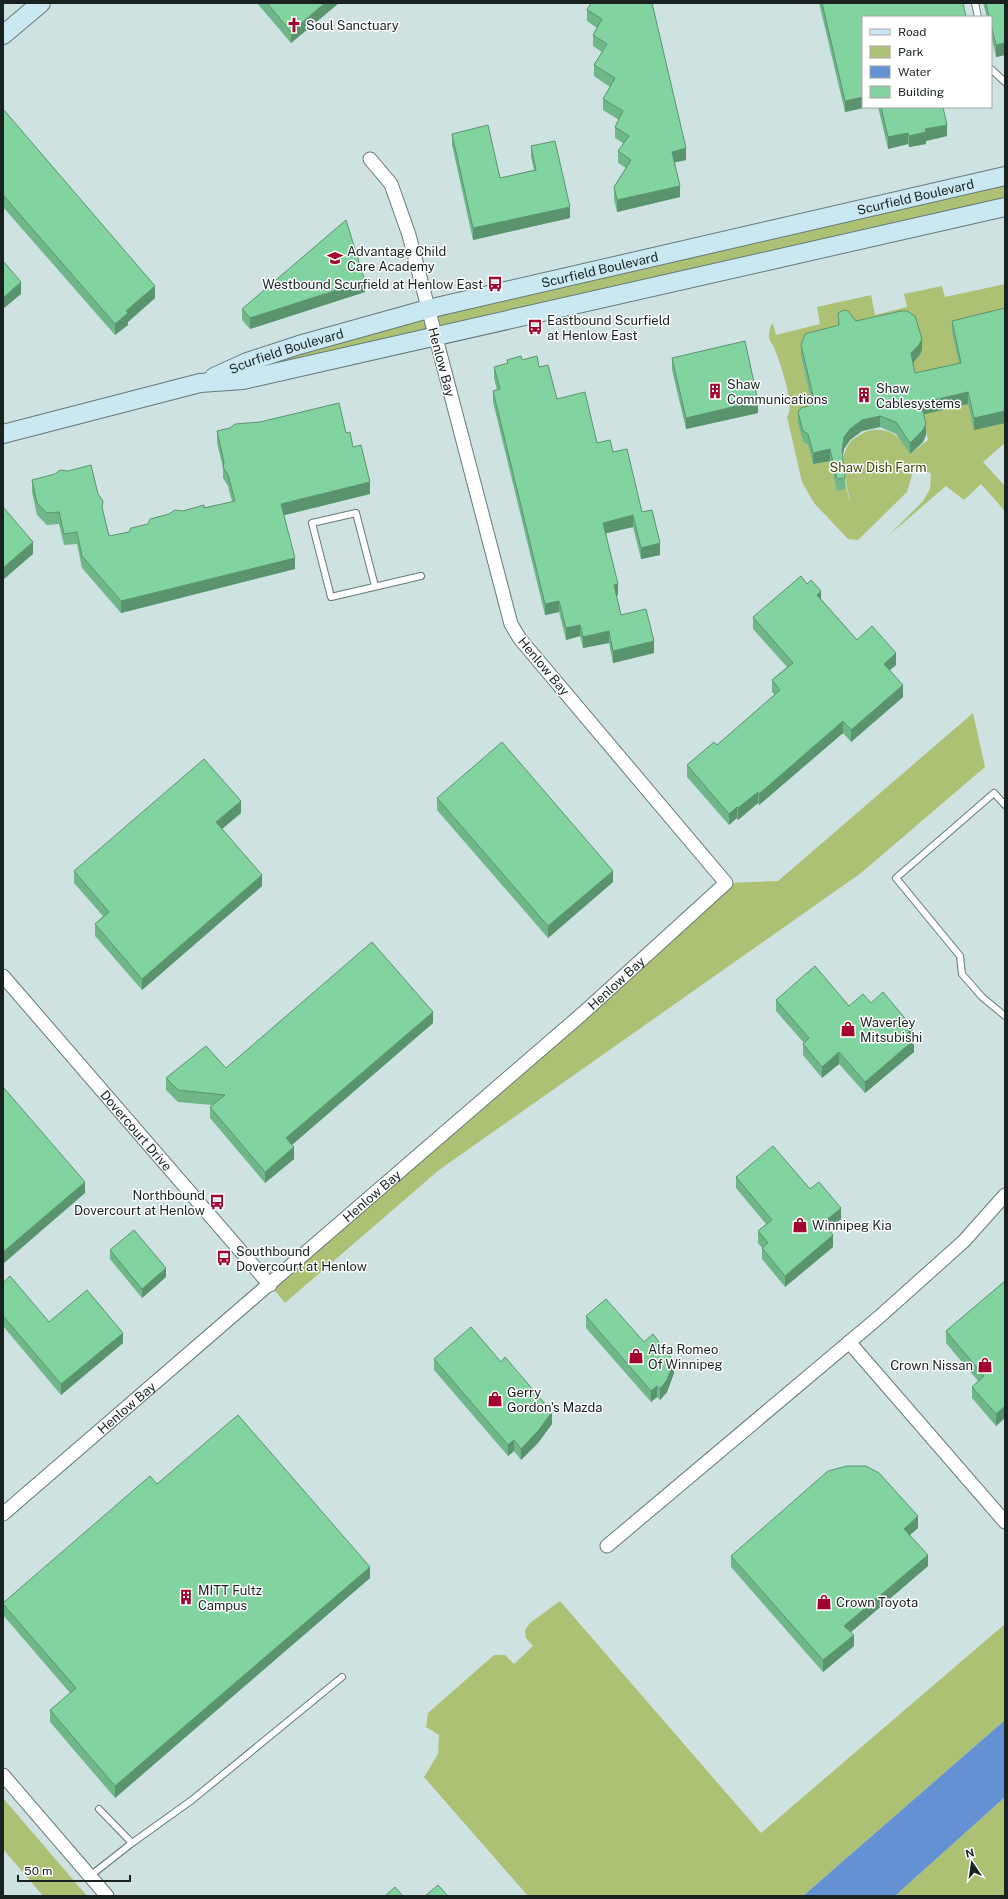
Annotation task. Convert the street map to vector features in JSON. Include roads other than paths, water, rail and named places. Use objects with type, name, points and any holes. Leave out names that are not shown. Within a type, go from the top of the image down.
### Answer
[{"type":"street","points":[[3,35],[41,3]]},
{"type":"street","name":"Henlow Bay","points":[[3,1514],[582,1014],[726,883],[520,639],[511,624],[409,235],[391,184],[370,159]]},
{"type":"street","name":"Scurfield Boulevard","points":[[3,434],[200,383],[247,362],[299,345],[428,309],[1005,176]]},
{"type":"street","name":"Scurfield Boulevard","points":[[200,383],[243,380],[1005,207]]},
{"type":"street","name":"Dovercourt Drive","points":[[3,976],[270,1285]]},
{"type":"street","points":[[607,1546],[849,1342],[964,1241],[1005,1195]]},
{"type":"street","points":[[849,1342],[1005,1522]]},
{"type":"street","points":[[3,1775],[107,1896]]},
{"type":"lane","points":[[975,3],[978,16]]},
{"type":"lane","points":[[992,70],[1005,82]]},
{"type":"lane","points":[[375,586],[356,513],[312,524],[331,597],[421,576]]},
{"type":"lane","points":[[1004,1012],[982,997],[962,974],[960,956],[896,878],[994,793],[1005,805]]},
{"type":"lane","points":[[90,1876],[132,1843],[192,1800],[342,1677]]},
{"type":"lane","points":[[99,1809],[132,1843]]},
{"type":"water","points":[[1005,1720],[1005,1797],[896,1895],[803,1896]]},
{"type":"place","name":"Soul Sanctuary","points":[[294,25]]},
{"type":"place","name":"Advantage Child Care Academy","points":[[335,258]]},
{"type":"place","name":"Westbound Scurfield at Henlow East","points":[[495,284]]},
{"type":"place","name":"Eastbound Scurfield at Henlow East","points":[[535,327]]},
{"type":"place","name":"Shaw Communications","points":[[715,391]]},
{"type":"place","name":"Shaw Cablesystems","points":[[864,395]]},
{"type":"place","name":"Waverley Mitsubishi","points":[[848,1029]]},
{"type":"place","name":"Northbound Dovercourt at Henlow","points":[[217,1202]]},
{"type":"place","name":"Winnipeg Kia","points":[[800,1225]]},
{"type":"place","name":"Southbound Dovercourt at Henlow","points":[[224,1258]]},
{"type":"place","name":"Alfa Romeo Of Winnipeg","points":[[636,1356]]},
{"type":"place","name":"Crown Nissan","points":[[985,1365]]},
{"type":"place","name":"Gerry Gordon's Mazda","points":[[495,1399]]},
{"type":"place","name":"MITT Fultz Campus","points":[[186,1597]]},
{"type":"place","name":"Crown Toyota","points":[[824,1602]]},
{"type":"park label","name":"Shaw Dish Farm","points":[[878,467]]}]
